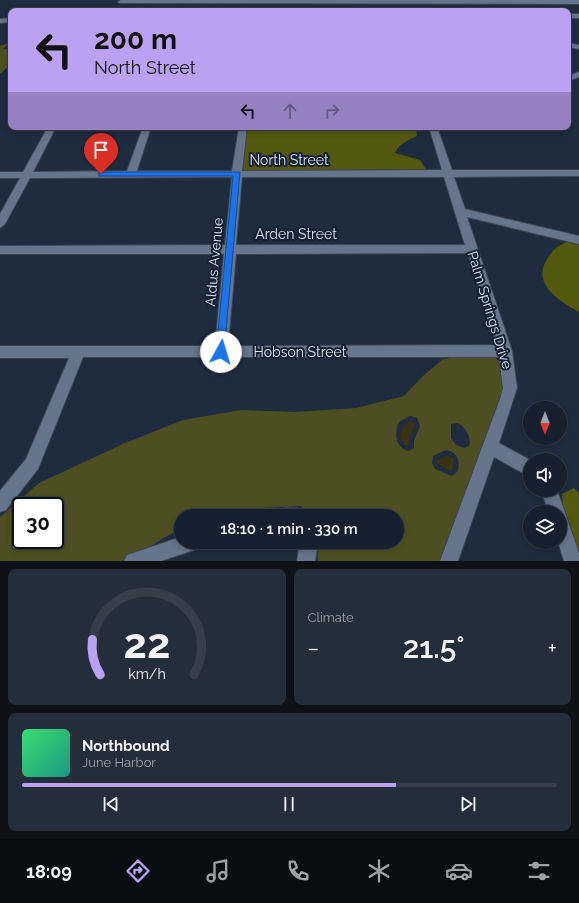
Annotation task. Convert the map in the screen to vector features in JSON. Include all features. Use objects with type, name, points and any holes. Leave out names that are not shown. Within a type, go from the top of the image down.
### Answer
[{"type":"street","points":[[121,3],[396,1],[579,2]]},
{"type":"street","points":[[0,224],[50,130]]},
{"type":"street","points":[[131,174],[147,130]]},
{"type":"street","name":"Aldus Avenue","points":[[221,352],[237,174],[244,130]]},
{"type":"street","name":"Palm Springs Drive","points":[[434,130],[505,351],[509,371],[510,388],[491,447],[449,561]]},
{"type":"street","name":"North Street","points":[[0,175],[579,173]]},
{"type":"street","points":[[459,211],[579,240]]},
{"type":"street","name":"Arden Street","points":[[0,250],[472,249]]},
{"type":"street","name":"Hobson Street","points":[[0,352],[505,351]]},
{"type":"street","points":[[0,504],[32,464],[41,446],[78,352]]},
{"type":"street","points":[[491,447],[523,465]]},
{"type":"street","points":[[567,543],[573,561]]},
{"type":"street","points":[[134,561],[174,548]]},
{"type":"street","points":[[306,561],[309,549]]},
{"type":"green space","points":[[8,43],[3,49],[8,49],[8,67],[0,74],[0,46]]},
{"type":"green space","points":[[462,355],[491,355],[503,363],[505,386],[442,561],[318,561],[317,549],[404,549],[404,509],[302,509],[301,506],[247,509],[174,509],[174,533],[123,561],[0,561],[0,517],[12,507],[12,549],[64,549],[64,497],[23,497],[39,483],[123,444],[183,420],[241,410],[295,412],[356,408],[404,396],[425,374],[442,360]],"holes":[[[410,416],[417,418],[420,426],[414,441],[414,448],[408,451],[398,443],[396,431],[399,422]],[[457,423],[463,426],[470,439],[469,446],[465,448],[456,445],[451,438],[451,424]],[[446,450],[456,455],[459,464],[458,471],[452,476],[435,469],[432,463],[433,456]]]},
{"type":"shaded area","points":[[247,130],[416,130],[417,136],[401,145],[395,153],[420,160],[427,171],[241,172]]},
{"type":"shaded area","points":[[570,241],[579,243],[579,312],[564,303],[550,291],[545,284],[543,276],[543,268],[554,249]]},
{"type":"shaded area","points":[[574,488],[579,493],[579,554],[567,521],[567,505],[563,505],[562,497],[567,497],[567,492]]},
{"type":"sand","points":[[410,421],[415,424],[409,439],[410,445],[407,446],[401,440],[400,436],[404,427]]},
{"type":"sand","points":[[446,455],[453,458],[453,468],[451,471],[436,463],[437,460],[442,459]]},
{"type":"route","points":[[101,174],[237,174],[221,352]]}]
